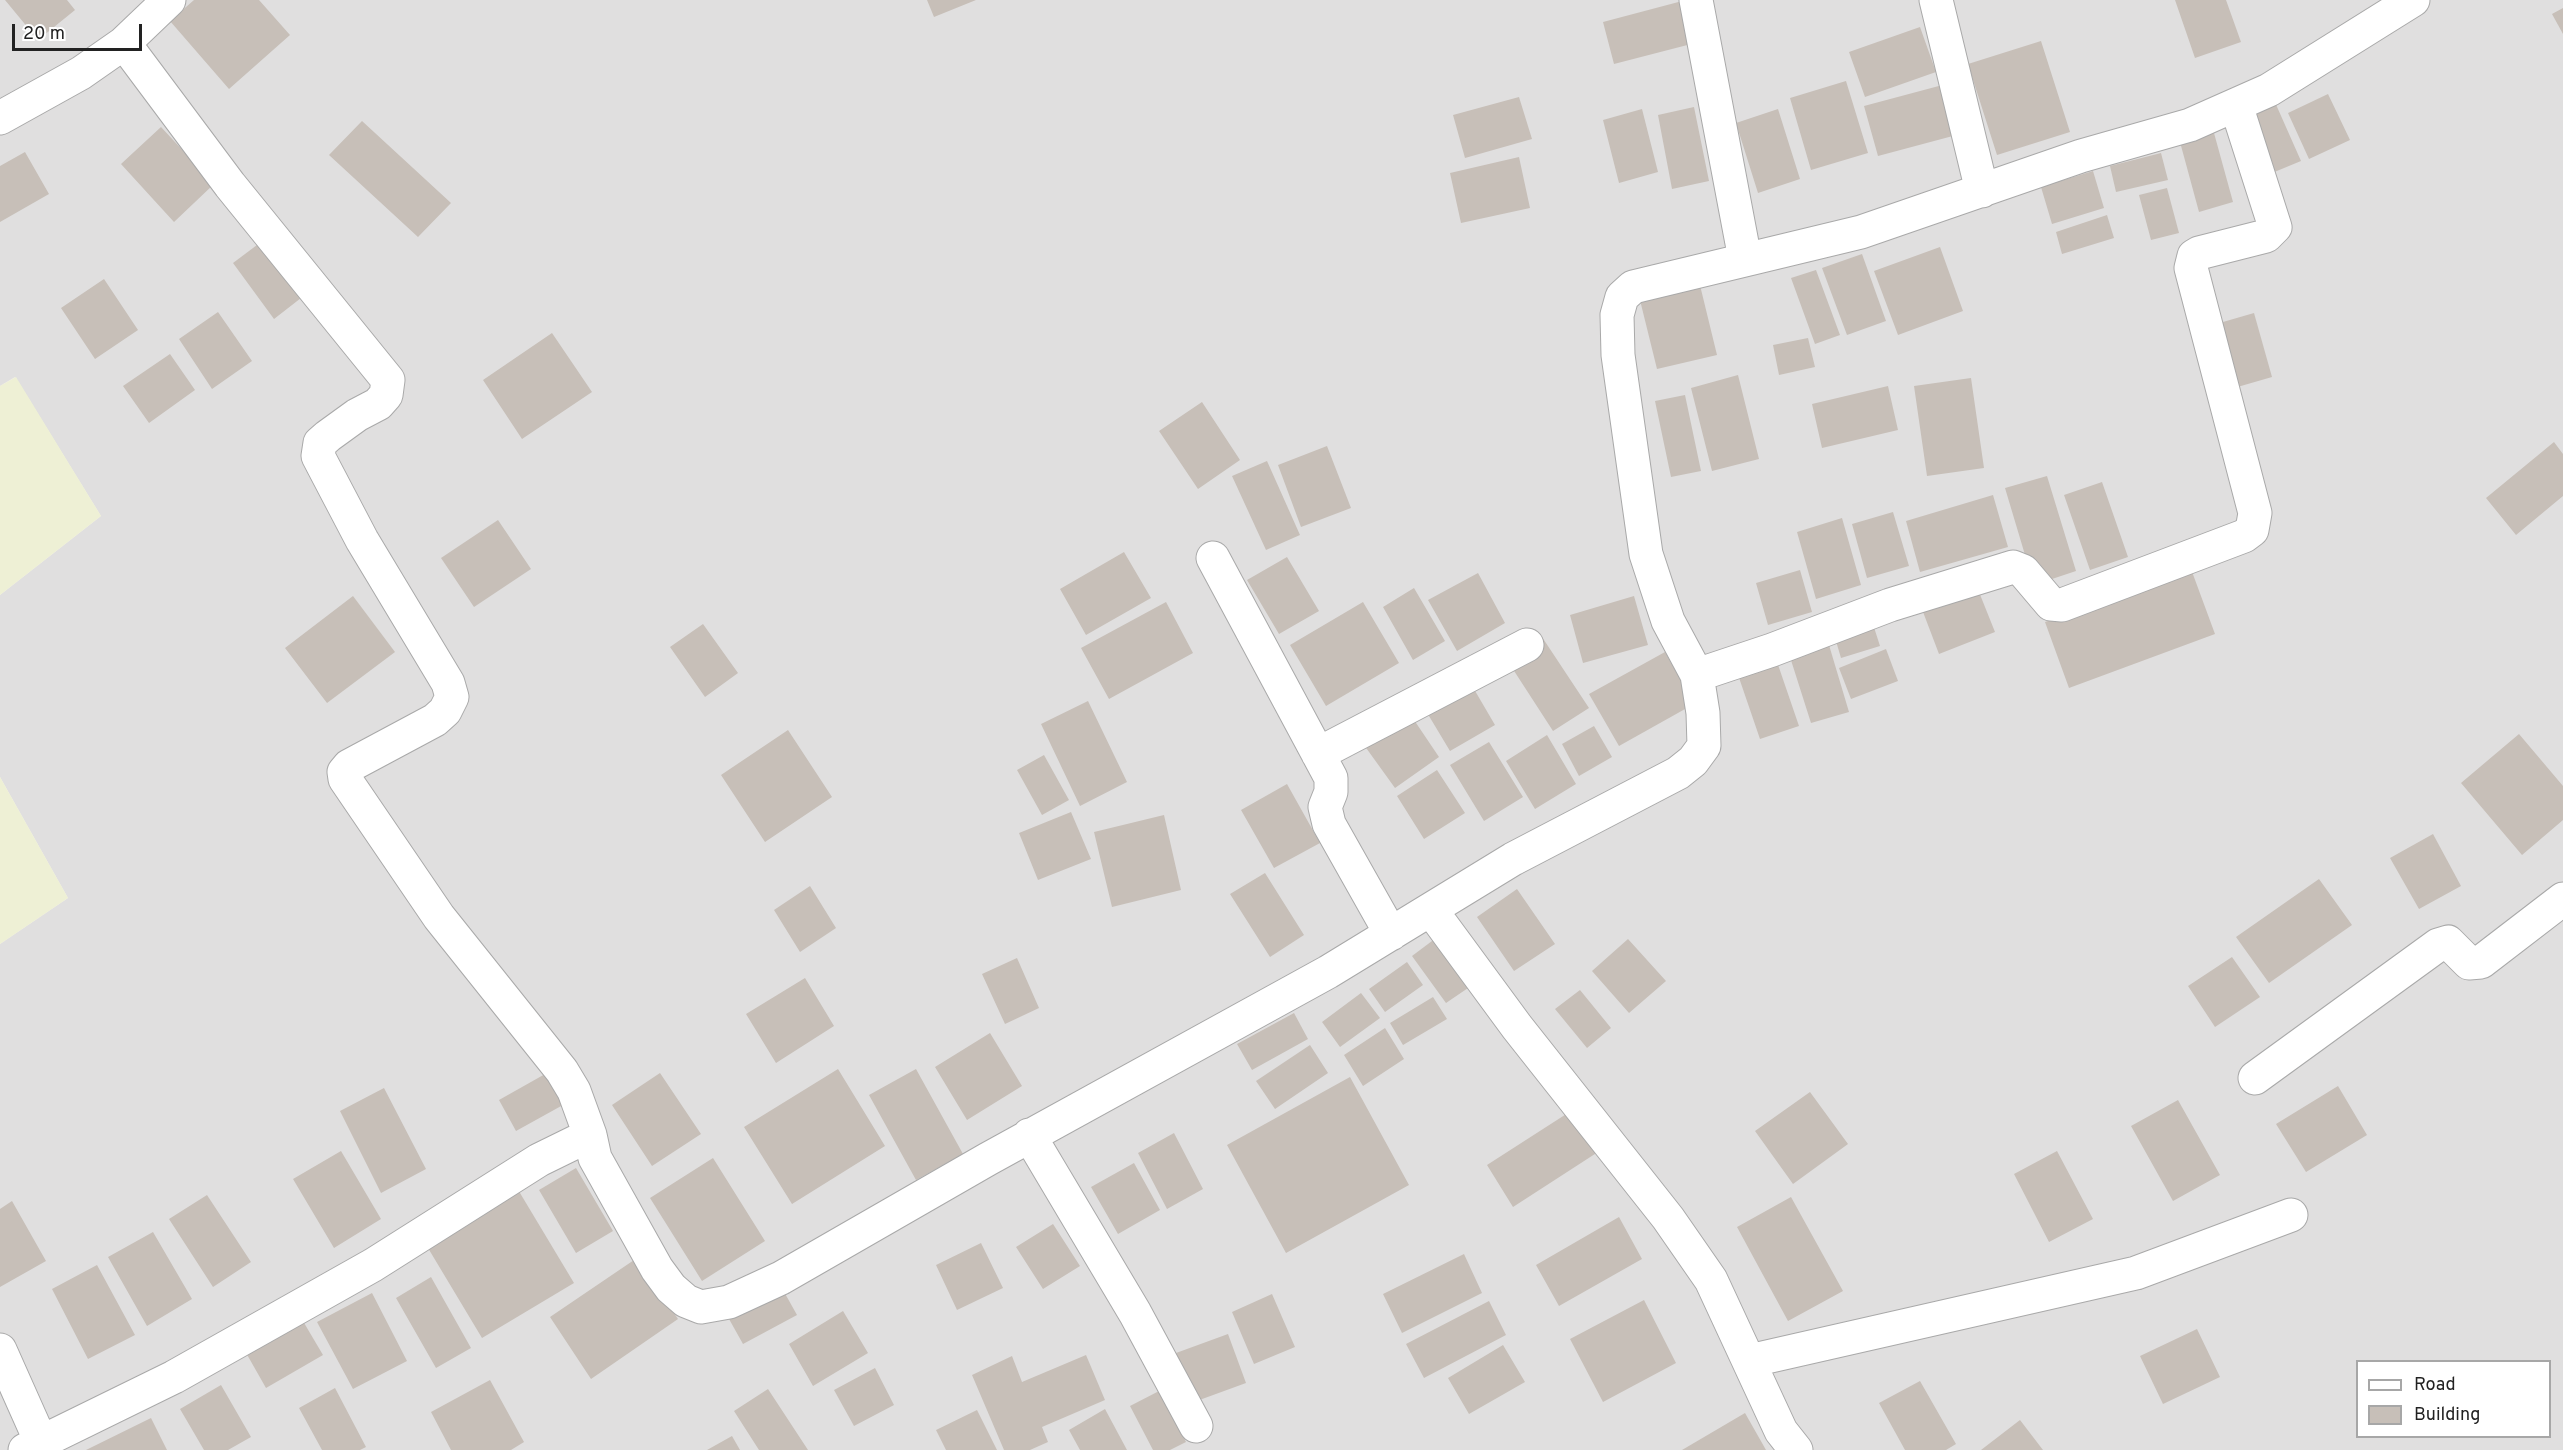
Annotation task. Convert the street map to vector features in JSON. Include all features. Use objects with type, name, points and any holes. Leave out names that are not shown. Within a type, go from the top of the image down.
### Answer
[{"type":"street","points":[[0,118],[81,73],[124,43],[169,0]]},
{"type":"street","points":[[1696,0],[1745,259]]},
{"type":"street","points":[[1936,0],[1982,191]]},
{"type":"street","points":[[124,43],[230,184],[388,380],[386,395],[378,404],[357,415],[328,436],[321,443],[318,456],[362,540],[448,683],[452,697],[445,711],[435,720],[349,766],[344,772],[345,779],[438,916],[562,1071],[574,1091],[590,1135],[595,1158],[657,1269],[671,1288],[686,1301],[701,1307],[729,1302],[781,1278],[1029,1135],[1328,972],[1513,859],[1678,773],[1693,761],[1704,746],[1704,722],[1697,675],[1668,621],[1646,554],[1618,355],[1617,315],[1622,297],[1633,287],[1861,232],[2081,156],[2190,125],[2269,90],[2413,0]]},
{"type":"street","points":[[1697,675],[1772,650],[1890,605],[2013,567],[2023,571],[2051,604],[2062,605],[2244,536],[2252,530],[2255,513],[2192,268],[2194,256],[2199,253],[2266,236],[2275,227],[2236,105]]},
{"type":"street","points":[[1213,558],[1331,778],[1331,792],[1325,807],[1329,824],[1391,933]]},
{"type":"street","points":[[1318,754],[1527,645]]},
{"type":"street","points":[[2255,1078],[2438,945],[2448,942],[2469,963],[2481,962],[2563,899]]},
{"type":"street","points":[[1431,910],[1517,1027],[1668,1218],[1711,1280],[1781,1431],[1796,1450]]},
{"type":"street","points":[[0,1350],[33,1446],[185,1371],[373,1265],[539,1160],[590,1135]]},
{"type":"street","points":[[1029,1135],[1135,1313],[1196,1426]]},
{"type":"street","points":[[1749,1361],[2136,1273],[2291,1215]]},
{"type":"shaded area","points":[[0,0],[2563,0],[2563,1450],[0,1450],[0,944],[68,898],[0,777],[0,595],[101,516],[15,377],[0,386]]},
{"type":"green space","points":[[16,377],[101,516],[0,595],[0,386]]},
{"type":"green space","points":[[0,777],[68,898],[0,944]]},
{"type":"building","points":[[5,0],[67,0],[75,10],[38,40]]},
{"type":"building","points":[[194,0],[259,0],[290,35],[229,89],[170,21]]},
{"type":"building","points":[[927,0],[976,0],[934,17]]},
{"type":"building","points":[[1686,0],[1699,42],[1614,64],[1603,22]]},
{"type":"building","points":[[2175,0],[2226,0],[2241,42],[2195,58]]},
{"type":"building","points":[[2563,8],[2563,34],[2552,14]]},
{"type":"building","points":[[1920,27],[1936,72],[1865,97],[1849,52]]},
{"type":"building","points":[[2041,41],[2070,132],[1997,155],[1968,64]]},
{"type":"building","points":[[1846,81],[1868,153],[1811,170],[1790,98]]},
{"type":"building","points":[[1950,83],[1964,133],[1878,156],[1864,106]]},
{"type":"building","points":[[2328,94],[2350,140],[2309,159],[2288,113]]},
{"type":"building","points":[[1519,97],[1532,139],[1465,158],[1453,115]]},
{"type":"building","points":[[2274,100],[2301,161],[2272,173],[2245,113]]},
{"type":"building","points":[[1694,107],[1709,181],[1672,189],[1658,115]]},
{"type":"building","points":[[1642,109],[1658,172],[1619,183],[1603,120]]},
{"type":"building","points":[[1778,109],[1800,179],[1758,193],[1736,123]]},
{"type":"building","points":[[362,121],[451,203],[418,237],[329,155]]},
{"type":"building","points":[[161,127],[214,184],[174,222],[121,164]]},
{"type":"building","points":[[2214,133],[2233,202],[2199,212],[2180,142]]},
{"type":"building","points":[[25,152],[49,194],[0,222],[0,166]]},
{"type":"building","points":[[2161,153],[2168,180],[2116,192],[2110,166]]},
{"type":"building","points":[[1519,157],[1530,208],[1461,223],[1450,173]]},
{"type":"building","points":[[2093,171],[2104,208],[2052,224],[2041,187]]},
{"type":"building","points":[[2167,188],[2179,233],[2151,240],[2139,195]]},
{"type":"building","points":[[2107,215],[2114,238],[2062,254],[2056,232]]},
{"type":"building","points":[[269,236],[310,291],[274,319],[233,263]]},
{"type":"building","points":[[1940,247],[1963,311],[1898,335],[1874,271]]},
{"type":"building","points":[[1862,254],[1886,321],[1847,335],[1822,268]]},
{"type":"building","points":[[1816,270],[1840,335],[1815,344],[1791,278]]},
{"type":"building","points":[[1698,277],[1717,355],[1657,369],[1638,292]]},
{"type":"building","points":[[104,279],[138,330],[95,359],[61,308]]},
{"type":"building","points":[[218,312],[252,361],[212,389],[179,339]]},
{"type":"building","points":[[2254,313],[2272,377],[2234,388],[2216,324]]},
{"type":"building","points":[[552,333],[592,392],[522,439],[483,380]]},
{"type":"building","points":[[1808,338],[1815,367],[1779,375],[1773,345]]},
{"type":"building","points":[[170,354],[195,390],[149,423],[123,386]]},
{"type":"building","points":[[1738,375],[1759,459],[1712,471],[1691,388]]},
{"type":"building","points":[[1971,378],[1984,468],[1927,476],[1914,386]]},
{"type":"building","points":[[1888,386],[1898,430],[1822,448],[1812,404]]},
{"type":"building","points":[[1685,395],[1701,471],[1671,477],[1655,401]]},
{"type":"building","points":[[1202,402],[1240,460],[1198,489],[1159,431]]},
{"type":"building","points":[[2554,442],[2563,454],[2563,496],[2516,535],[2486,498]]},
{"type":"building","points":[[1327,446],[1351,508],[1301,527],[1278,465]]},
{"type":"building","points":[[1267,461],[1300,535],[1266,550],[1232,476]]},
{"type":"building","points":[[2047,476],[2076,571],[2034,585],[2005,488]]},
{"type":"building","points":[[2102,482],[2128,557],[2090,570],[2064,495]]},
{"type":"building","points":[[1993,495],[2008,547],[1920,572],[1906,521]]},
{"type":"building","points":[[1893,512],[1909,566],[1867,578],[1852,524]]},
{"type":"building","points":[[1842,518],[1861,585],[1816,599],[1797,532]]},
{"type":"building","points":[[498,520],[531,569],[474,607],[441,558]]},
{"type":"building","points":[[1124,552],[1151,598],[1086,635],[1060,589]]},
{"type":"building","points":[[1287,557],[1319,611],[1279,634],[1247,580]]},
{"type":"building","points":[[2191,569],[2215,634],[2069,688],[2045,622]]},
{"type":"building","points":[[1800,570],[1812,612],[1768,625],[1756,583]]},
{"type":"building","points":[[1478,573],[1505,623],[1457,651],[1428,600]]},
{"type":"building","points":[[1975,582],[1995,632],[1939,654],[1920,604]]},
{"type":"building","points":[[1414,588],[1445,641],[1413,660],[1383,607]]},
{"type":"building","points":[[353,596],[395,652],[327,703],[285,648]]},
{"type":"building","points":[[1634,596],[1648,645],[1583,663],[1570,615]]},
{"type":"building","points":[[1166,602],[1193,653],[1109,699],[1081,648]]},
{"type":"building","points":[[1363,602],[1399,663],[1326,706],[1290,645]]},
{"type":"building","points":[[1871,618],[1880,646],[1841,658],[1833,631]]},
{"type":"building","points":[[703,624],[738,673],[705,697],[670,647]]},
{"type":"building","points":[[1542,637],[1589,708],[1553,731],[1507,660]]},
{"type":"building","points":[[1829,645],[1849,712],[1811,723],[1790,657]]},
{"type":"building","points":[[1886,649],[1898,681],[1851,699],[1839,668]]},
{"type":"building","points":[[1665,652],[1694,704],[1619,746],[1589,694]]},
{"type":"building","points":[[1774,653],[1799,726],[1760,739],[1735,666]]},
{"type":"building","points":[[1471,684],[1495,725],[1450,751],[1426,711]]},
{"type":"building","points":[[1088,701],[1127,782],[1080,806],[1041,724]]},
{"type":"building","points":[[1410,714],[1439,757],[1395,788],[1364,745]]},
{"type":"building","points":[[1594,726],[1612,757],[1579,776],[1562,744]]},
{"type":"building","points":[[788,730],[832,797],[765,842],[721,775]]},
{"type":"building","points":[[2519,734],[2563,786],[2563,820],[2522,855],[2461,783]]},
{"type":"building","points":[[1547,735],[1576,784],[1535,809],[1506,761]]},
{"type":"building","points":[[1489,742],[1523,797],[1484,821],[1450,765]]},
{"type":"building","points":[[1044,755],[1069,800],[1042,815],[1017,770]]},
{"type":"building","points":[[1437,770],[1465,813],[1424,839],[1397,796]]},
{"type":"building","points":[[1287,784],[1320,843],[1274,868],[1241,810]]},
{"type":"building","points":[[1071,812],[1091,859],[1038,880],[1019,833]]},
{"type":"building","points":[[1164,815],[1181,890],[1112,907],[1094,832]]},
{"type":"building","points":[[2433,834],[2461,886],[2419,909],[2390,858]]},
{"type":"building","points":[[1265,873],[1304,935],[1270,957],[1230,894]]},
{"type":"building","points":[[2319,879],[2352,925],[2269,983],[2236,937]]},
{"type":"building","points":[[810,886],[836,928],[800,952],[774,910]]},
{"type":"building","points":[[1517,889],[1555,944],[1514,971],[1477,917]]},
{"type":"building","points":[[1436,938],[1471,986],[1446,1003],[1412,956]]},
{"type":"building","points":[[1628,939],[1666,981],[1629,1013],[1592,971]]},
{"type":"building","points":[[2232,957],[2260,997],[2215,1027],[2188,986]]},
{"type":"building","points":[[1017,958],[1039,1008],[1005,1024],[982,974]]},
{"type":"building","points":[[1407,962],[1423,985],[1385,1012],[1369,989]]},
{"type":"building","points":[[805,978],[834,1026],[776,1063],[746,1014]]},
{"type":"building","points":[[1580,990],[1611,1028],[1587,1048],[1555,1009]]},
{"type":"building","points":[[1361,993],[1380,1018],[1340,1047],[1322,1022]]},
{"type":"building","points":[[1433,997],[1447,1019],[1403,1045],[1390,1023]]},
{"type":"building","points":[[1294,1013],[1308,1039],[1252,1070],[1237,1044]]},
{"type":"building","points":[[1385,1028],[1404,1059],[1363,1086],[1344,1055]]},
{"type":"building","points":[[990,1033],[1022,1086],[967,1120],[935,1067]]},
{"type":"building","points":[[1310,1045],[1328,1073],[1275,1109],[1256,1081]]},
{"type":"building","points":[[554,1069],[572,1100],[516,1131],[499,1100]]},
{"type":"building","points":[[838,1069],[885,1146],[792,1204],[744,1127]]},
{"type":"building","points":[[916,1069],[963,1154],[916,1180],[869,1095]]},
{"type":"building","points":[[660,1073],[701,1134],[652,1166],[612,1105]]},
{"type":"building","points":[[1350,1077],[1409,1185],[1286,1253],[1227,1145]]},
{"type":"building","points":[[2338,1086],[2367,1135],[2306,1172],[2276,1124]]},
{"type":"building","points":[[384,1088],[426,1169],[381,1193],[340,1111]]},
{"type":"building","points":[[1810,1092],[1848,1144],[1793,1184],[1755,1131]]},
{"type":"building","points":[[2178,1100],[2220,1175],[2173,1201],[2131,1126]]},
{"type":"building","points":[[1571,1111],[1598,1152],[1513,1207],[1487,1165]]},
{"type":"building","points":[[1174,1133],[1203,1189],[1167,1209],[1138,1153]]},
{"type":"building","points":[[341,1151],[381,1219],[334,1248],[293,1179]]},
{"type":"building","points":[[2057,1151],[2093,1219],[2049,1242],[2014,1174]]},
{"type":"building","points":[[713,1158],[765,1241],[702,1281],[650,1198]]},
{"type":"building","points":[[1134,1163],[1160,1210],[1118,1234],[1091,1187]]},
{"type":"building","points":[[576,1168],[613,1231],[576,1253],[539,1190]]},
{"type":"building","points":[[514,1183],[574,1283],[482,1338],[422,1238]]},
{"type":"building","points":[[207,1195],[251,1262],[213,1287],[169,1219]]},
{"type":"building","points":[[1791,1197],[1843,1291],[1788,1321],[1737,1227]]},
{"type":"building","points":[[12,1201],[46,1261],[0,1287],[0,1209]]},
{"type":"building","points":[[1619,1217],[1642,1259],[1559,1306],[1536,1265]]},
{"type":"building","points":[[1053,1224],[1080,1266],[1043,1289],[1016,1247]]},
{"type":"building","points":[[153,1232],[192,1299],[147,1326],[108,1257]]},
{"type":"building","points":[[981,1243],[1003,1288],[957,1310],[936,1265]]},
{"type":"building","points":[[1464,1254],[1482,1293],[1402,1333],[1383,1294]]},
{"type":"building","points":[[637,1258],[678,1319],[591,1379],[550,1317]]},
{"type":"building","points":[[97,1265],[135,1335],[88,1359],[52,1289]]},
{"type":"building","points":[[431,1277],[471,1348],[436,1368],[396,1298]]},
{"type":"building","points":[[778,1281],[797,1315],[743,1344],[724,1310]]},
{"type":"building","points":[[372,1293],[407,1361],[353,1389],[317,1322]]},
{"type":"building","points":[[1272,1294],[1295,1347],[1254,1364],[1232,1312]]},
{"type":"building","points":[[1644,1300],[1676,1363],[1603,1402],[1570,1339]]},
{"type":"building","points":[[1489,1301],[1506,1335],[1424,1378],[1406,1344]]},
{"type":"building","points":[[297,1311],[323,1355],[266,1388],[241,1344]]},
{"type":"building","points":[[843,1311],[868,1353],[813,1386],[789,1344]]},
{"type":"building","points":[[2197,1329],[2220,1377],[2163,1404],[2140,1356]]},
{"type":"building","points":[[1228,1334],[1246,1383],[1194,1402],[1176,1353]]},
{"type":"building","points":[[1503,1345],[1525,1382],[1469,1414],[1448,1378]]},
{"type":"building","points":[[1086,1355],[1105,1400],[1042,1427],[1048,1442],[1030,1450],[1004,1450],[972,1375],[1012,1356],[1022,1382]]},
{"type":"building","points":[[875,1368],[894,1405],[854,1426],[834,1390]]},
{"type":"building","points":[[490,1380],[524,1442],[511,1450],[451,1450],[431,1412]]},
{"type":"building","points":[[1920,1381],[1956,1444],[1946,1450],[1905,1450],[1879,1403]]},
{"type":"building","points":[[221,1385],[251,1437],[228,1450],[204,1450],[180,1409]]},
{"type":"building","points":[[335,1388],[366,1447],[360,1450],[322,1450],[299,1408]]},
{"type":"building","points":[[768,1389],[808,1450],[759,1450],[734,1411]]},
{"type":"building","points":[[1161,1390],[1186,1442],[1170,1450],[1153,1450],[1130,1406]]},
{"type":"building","points":[[1105,1409],[1127,1450],[1080,1450],[1069,1430]]},
{"type":"building","points":[[977,1410],[997,1450],[946,1450],[936,1430]]},
{"type":"building","points":[[1745,1413],[1766,1450],[1682,1450]]},
{"type":"building","points":[[151,1418],[167,1450],[86,1450]]},
{"type":"building","points":[[2020,1420],[2043,1450],[1981,1450]]},
{"type":"building","points":[[732,1436],[740,1450],[707,1450]]}]
